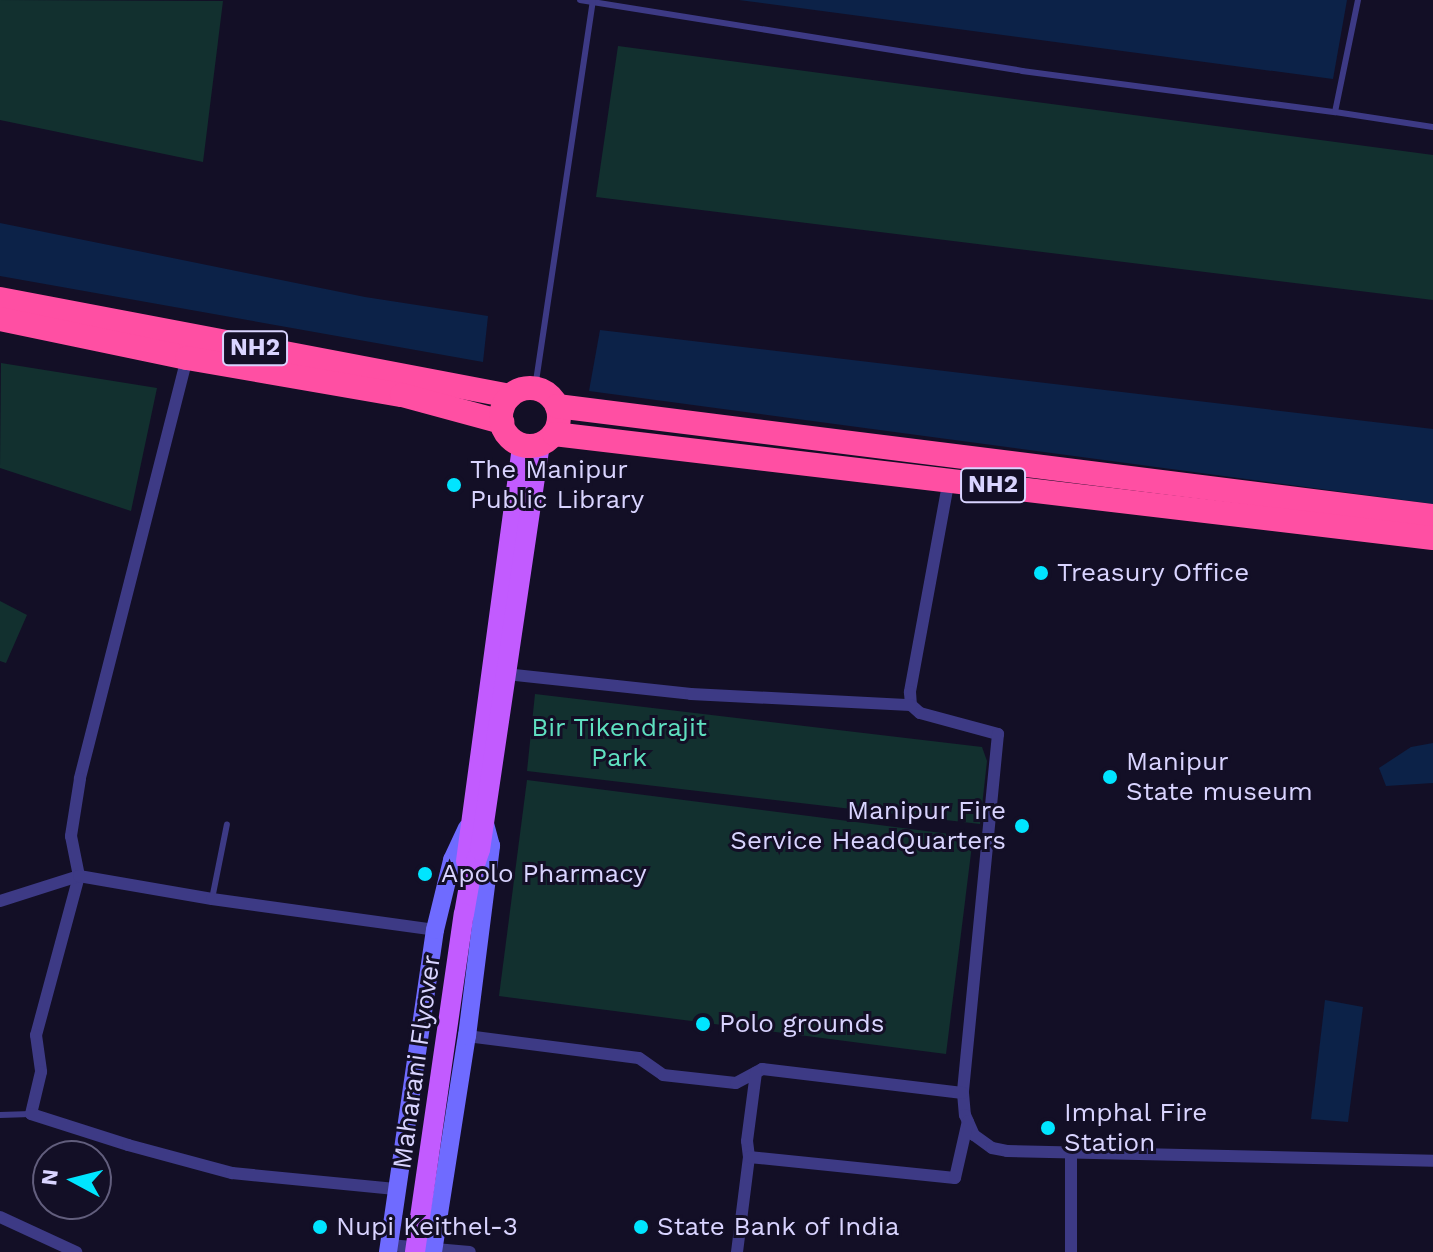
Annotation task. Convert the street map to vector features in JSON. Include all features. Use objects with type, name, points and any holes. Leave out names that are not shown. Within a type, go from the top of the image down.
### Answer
[{"type":"highway","name":"NH2","points":[[0,299],[510,396],[526,388],[535,388]]},
{"type":"highway","name":"NH2","points":[[0,319],[187,358],[402,395],[502,422]]},
{"type":"highway","points":[[510,396],[504,403],[502,422],[508,436],[538,441],[558,425],[557,406],[552,397],[535,388]]},
{"type":"highway","name":"NH2","points":[[557,406],[1433,516]]},
{"type":"highway","name":"NH2","points":[[538,441],[949,479],[1433,538]]},
{"type":"main road","points":[[477,823],[512,573],[538,441]]},
{"type":"main road","points":[[477,823],[505,674],[512,573]]},
{"type":"main road","name":"Maharani Flyover","points":[[427,1251],[477,823]]},
{"type":"street","points":[[187,358],[80,779],[71,836],[79,876],[36,1035],[41,1072],[31,1114],[232,1173],[395,1189]]},
{"type":"street","points":[[911,705],[910,692],[949,479]]},
{"type":"street","points":[[505,674],[691,694],[911,705],[920,713],[998,734],[963,1093],[974,1135],[992,1148],[1433,1161]]},
{"type":"street","points":[[427,1251],[467,1036],[491,846],[477,823],[452,860],[435,930],[395,1189],[389,1248],[427,1251],[470,1252]]},
{"type":"street","points":[[0,901],[79,876],[212,899],[435,930]]},
{"type":"street","points":[[467,1036],[639,1058],[663,1075],[736,1083],[762,1069],[963,1093]]},
{"type":"street","points":[[737,1252],[756,1073]]},
{"type":"street","points":[[749,1157],[955,1178],[968,1121]]},
{"type":"street","points":[[1071,1152],[1071,1252]]},
{"type":"street","points":[[0,1217],[76,1252]]},
{"type":"lane","points":[[580,0],[1022,71],[1433,127]]},
{"type":"lane","points":[[1335,112],[1358,0]]},
{"type":"lane","points":[[535,388],[593,1]]},
{"type":"lane","points":[[212,899],[227,824]]},
{"type":"lane","points":[[0,1115],[31,1114]]},
{"type":"green space","points":[[0,0],[223,1],[203,162],[0,120]]},
{"type":"green space","points":[[618,46],[1433,155],[1433,300],[596,197]]},
{"type":"green space","points":[[1,363],[157,388],[131,511],[0,468]]},
{"type":"green space","points":[[0,601],[27,615],[6,663],[0,661]]},
{"type":"green space","name":"Bir Tikendrajit Park","points":[[535,694],[982,747],[987,761],[980,824],[527,771]]},
{"type":"green space","points":[[527,780],[973,837],[946,1054],[499,996]]},
{"type":"water","points":[[739,0],[1347,0],[1333,79]]},
{"type":"water","points":[[0,223],[365,297],[488,316],[483,362],[0,276]]},
{"type":"water","points":[[600,330],[1433,429],[1433,504],[589,391]]},
{"type":"water","points":[[1433,743],[1433,783],[1386,786],[1379,768],[1411,747]]},
{"type":"water","points":[[1325,1000],[1363,1007],[1348,1122],[1311,1119]]},
{"type":"place","name":"The Manipur Public Library","points":[[454,485]]},
{"type":"place","name":"Treasury Office","points":[[1041,573]]},
{"type":"place","name":"Manipur State museum","points":[[1110,777]]},
{"type":"place","name":"Manipur Fire Service HeadQuarters","points":[[1022,826]]},
{"type":"place","name":"Apolo Pharmacy","points":[[425,874]]},
{"type":"place","name":"Polo grounds","points":[[703,1024]]},
{"type":"place","name":"Imphal Fire Station","points":[[1048,1128]]},
{"type":"place","name":"Nupi Keithel-3","points":[[320,1227]]},
{"type":"place","name":"State Bank of India","points":[[641,1227]]}]
